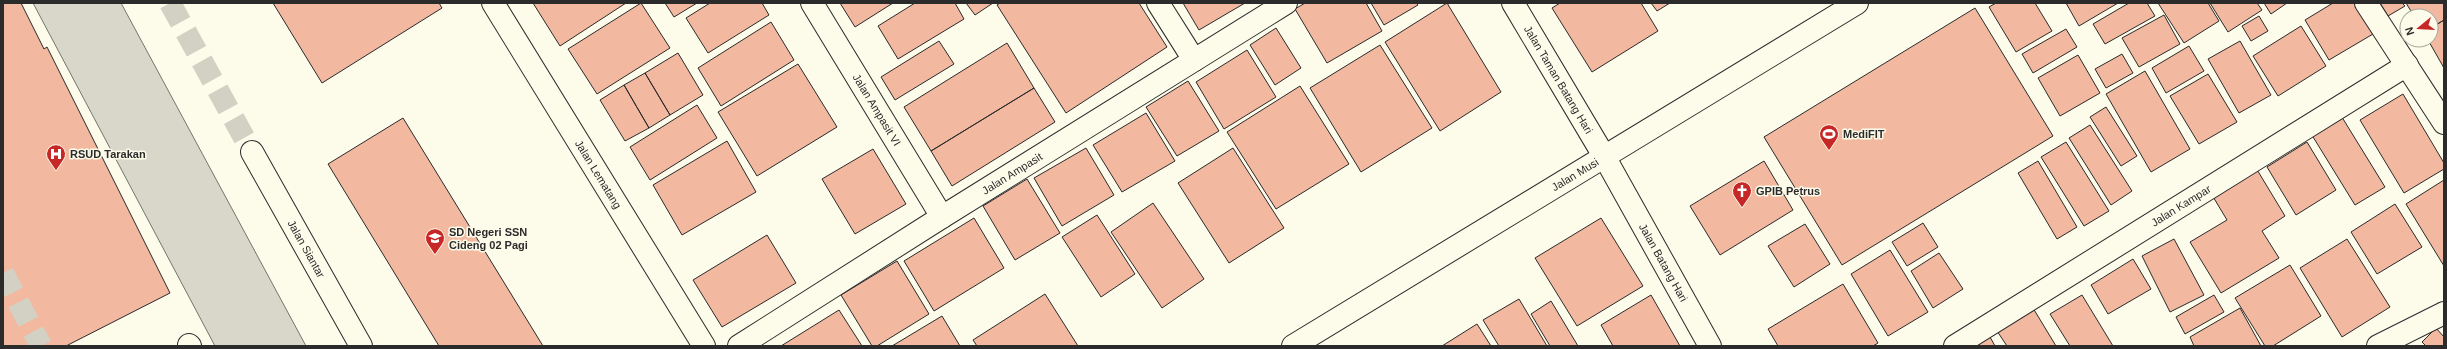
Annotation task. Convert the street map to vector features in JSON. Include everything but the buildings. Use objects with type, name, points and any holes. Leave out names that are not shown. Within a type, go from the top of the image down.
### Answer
[{"type":"street","name":"Jalan Lematang","points":[[493,3],[704,346]]},
{"type":"street","name":"Jalan Ampasit VI","points":[[812,3],[942,217]]},
{"type":"street","points":[[1158,3],[1194,60]]},
{"type":"street","name":"Jalan Ampasit","points":[[739,346],[942,217],[1286,3]]},
{"type":"street","name":"Jalan Taman Batang Hari","points":[[1512,3],[1617,179]]},
{"type":"street","name":"Jalan Musi","points":[[1293,346],[1857,3]]},
{"type":"street","points":[[2366,3],[2444,123]]},
{"type":"street","name":"Jalan Kampar","points":[[1955,346],[2407,65]]},
{"type":"street","name":"Jalan Siantar","points":[[252,152],[362,346]]},
{"type":"street","name":"Jalan Batang Hari","points":[[1617,179],[1710,346]]},
{"type":"street","points":[[2378,346],[2441,318]]},
{"type":"shaded area","points":[[33,3],[121,3],[306,346],[215,346]]},
{"type":"tunnel","points":[[170,3],[252,152]]},
{"type":"tunnel","points":[[3,273],[41,346]]},
{"type":"place","name":"MediFIT","points":[[1829,151]]},
{"type":"place","name":"RSUD Tarakan","points":[[56,171]]},
{"type":"place","name":"GPIB Petrus","points":[[1742,208]]},
{"type":"place","name":"SD Negeri SSN Cideng 02 Pagi","points":[[435,255]]}]
